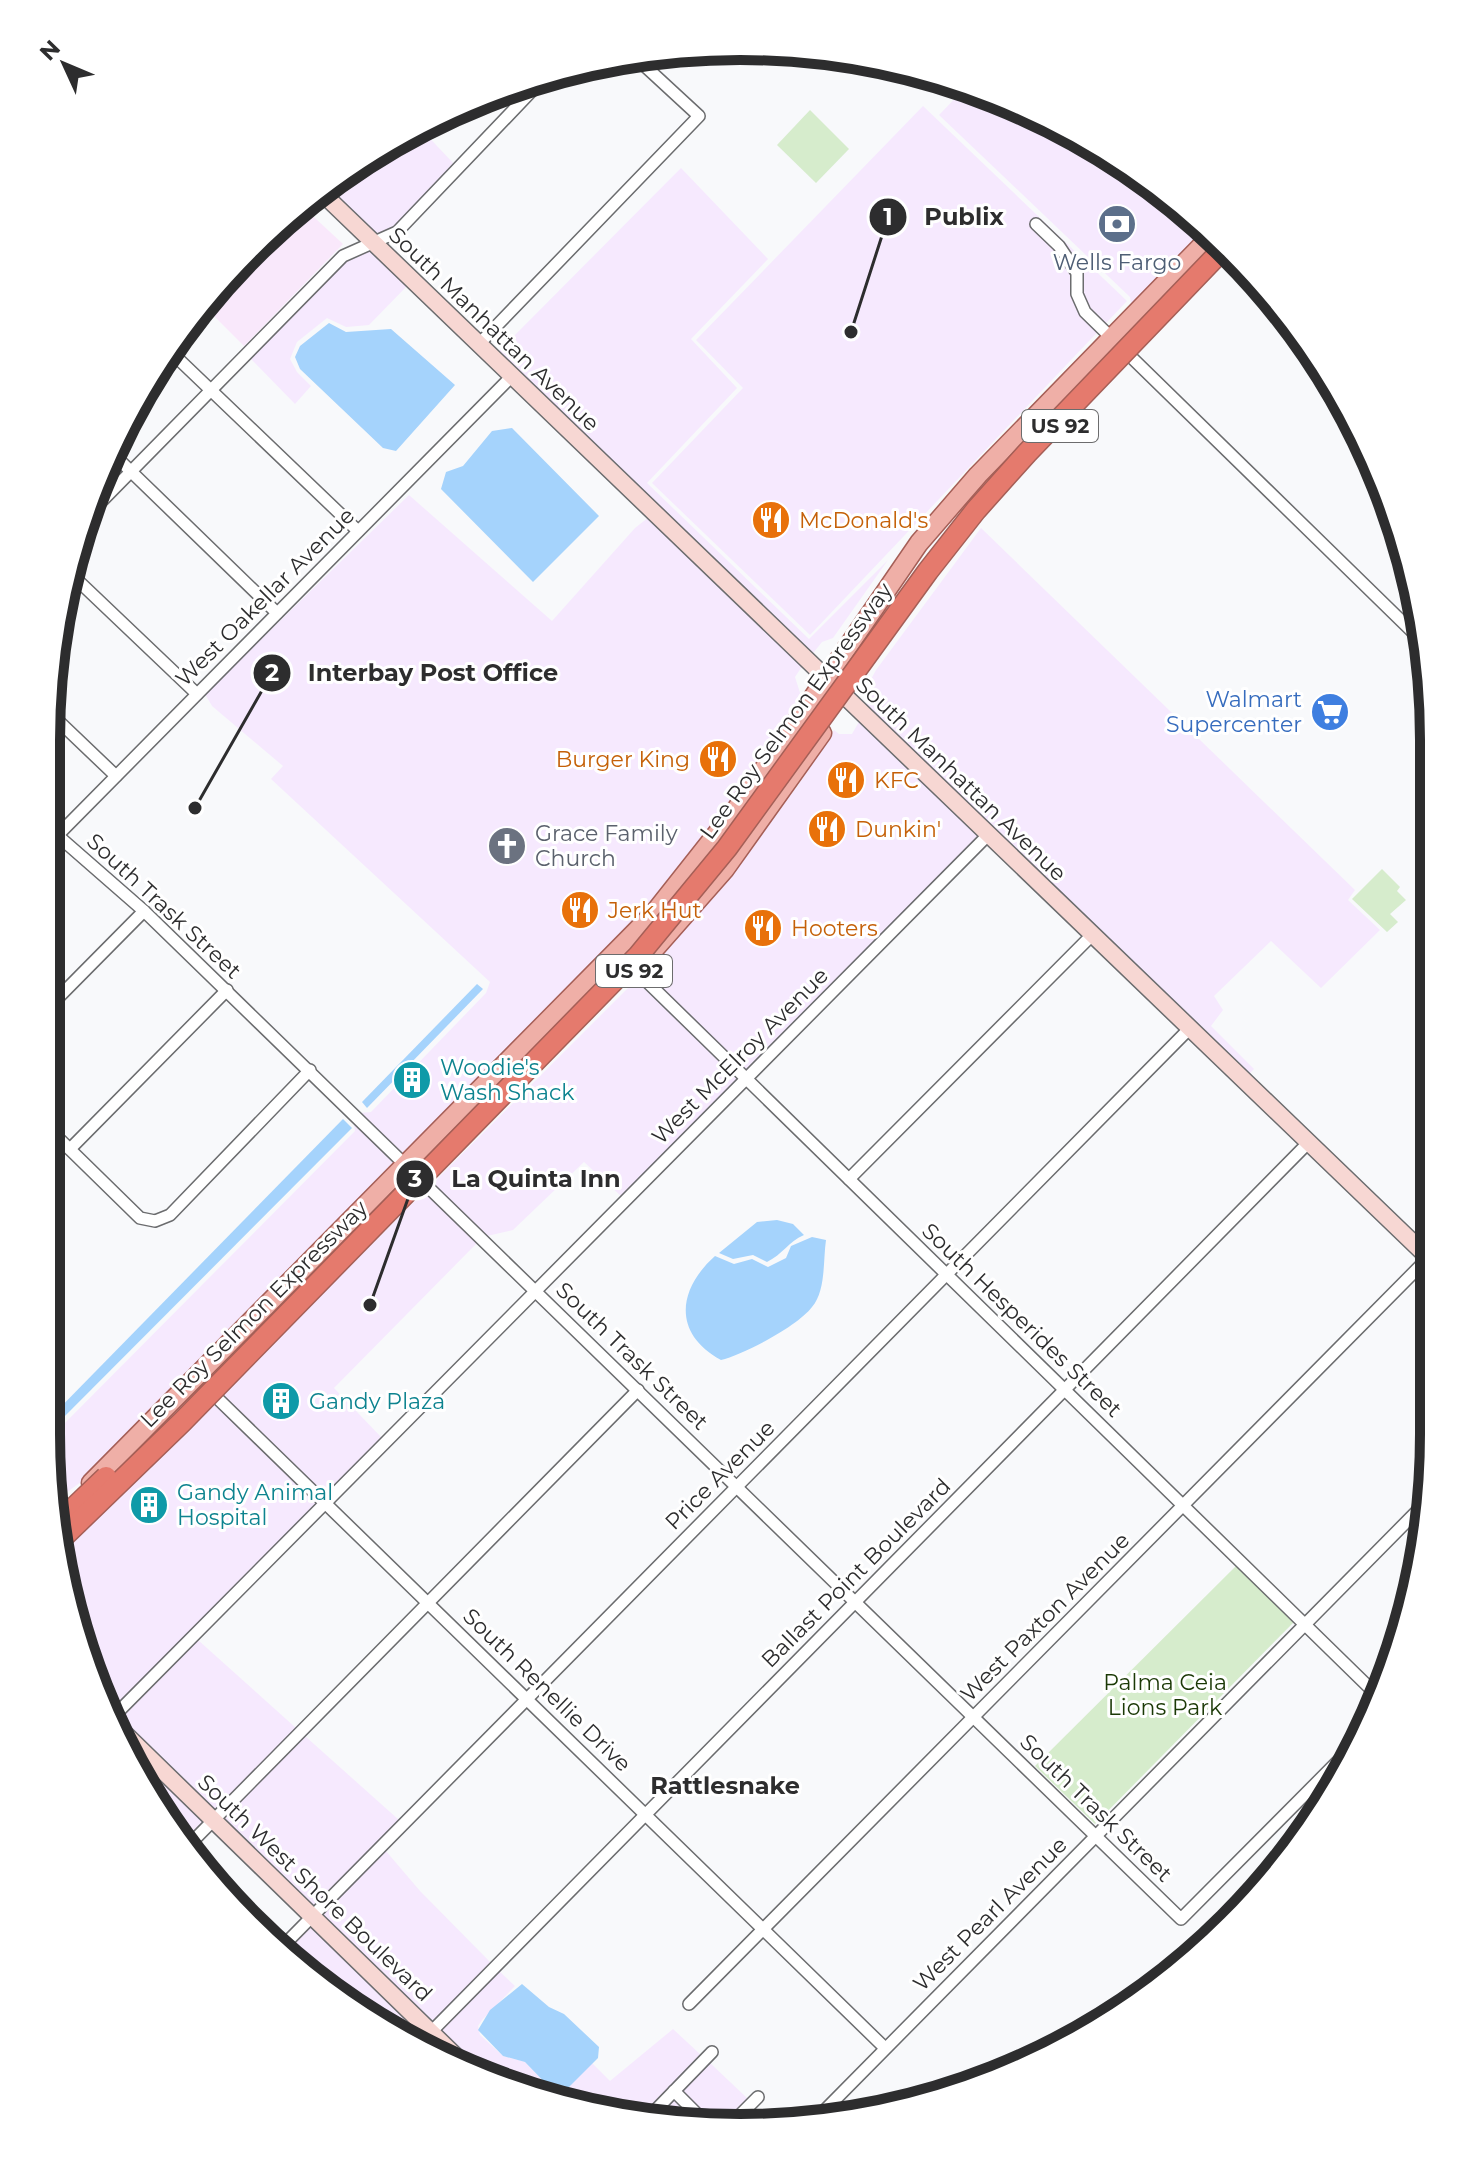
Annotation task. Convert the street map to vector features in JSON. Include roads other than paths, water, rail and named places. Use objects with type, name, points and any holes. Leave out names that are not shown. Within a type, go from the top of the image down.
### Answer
[{"type":"highway","name":"Lee Roy Selmon Expressway","points":[[65,1516],[173,1413],[630,948],[719,842],[920,564],[969,504],[1019,445],[1207,246]]},
{"type":"highway","name":"Lee Roy Selmon Expressway","points":[[68,1534],[182,1422],[638,956],[727,848],[928,571],[976,510],[1217,255]]},
{"type":"main road","name":"US 92","points":[[64,1509],[407,1166],[654,913],[737,808],[919,543],[997,456],[1207,246]]},
{"type":"main road","points":[[1129,356],[1129,337],[1136,321],[1207,246]]},
{"type":"main road","name":"US 92","points":[[68,1534],[214,1395],[683,919],[770,810],[943,558],[1033,453],[1222,260]]},
{"type":"main road","points":[[1033,453],[1038,441],[1099,378],[1112,359],[1112,338]]},
{"type":"main road","points":[[845,699],[842,681],[850,655],[924,546],[994,467],[997,456]]},
{"type":"main road","points":[[683,919],[695,895],[759,813],[818,721],[827,697],[826,679]]},
{"type":"main road","points":[[553,1052],[575,1017],[650,938],[656,928],[654,913]]},
{"type":"main road","points":[[425,1183],[419,1169],[425,1154],[489,1090],[492,1080]]},
{"type":"main road","points":[[320,1288],[330,1268],[409,1185],[407,1166]]},
{"type":"main road","points":[[214,1395],[213,1376],[218,1364],[287,1294],[295,1279]]},
{"type":"main road","points":[[184,1424],[199,1386],[196,1378]]},
{"type":"street","points":[[479,344],[699,116],[646,67]]},
{"type":"street","points":[[105,498],[343,256],[397,232],[529,94]]},
{"type":"street","name":"South Manhattan Avenue","points":[[328,199],[1420,1249]]},
{"type":"street","points":[[1036,224],[1059,246],[1077,273],[1077,294],[1085,312],[1411,630]]},
{"type":"street","points":[[178,358],[358,531]]},
{"type":"street","name":"West Oakellar Avenue","points":[[60,827],[116,776],[512,376]]},
{"type":"street","points":[[120,461],[277,613]]},
{"type":"street","points":[[79,582],[197,694]]},
{"type":"street","points":[[60,723],[116,776]]},
{"type":"street","name":"West McElroy Avenue","points":[[119,1711],[987,836]]},
{"type":"street","name":"South Trask Street","points":[[60,841],[144,911],[227,990],[1181,1919],[1333,1766]]},
{"type":"street","points":[[60,996],[144,911]]},
{"type":"street","points":[[849,1179],[1092,935]]},
{"type":"street","name":"South Hesperides Street","points":[[635,970],[1370,1688]]},
{"type":"street","points":[[70,1149],[227,990]]},
{"type":"street","name":"Price Avenue","points":[[288,1941],[1191,1027]]},
{"type":"street","points":[[60,1139],[140,1218],[155,1221],[170,1215],[310,1070]]},
{"type":"street","name":"Ballast Point Boulevard","points":[[431,2032],[1309,1142]]},
{"type":"street","name":"West Paxton Avenue","points":[[689,2004],[1420,1271]]},
{"type":"street","points":[[195,1839],[638,1390]]},
{"type":"street","name":"South Renellie Drive","points":[[214,1395],[885,2048]]},
{"type":"street","name":"West Pearl Avenue","points":[[826,2108],[1415,1513]]},
{"type":"street","name":"South West Shore Boulevard","points":[[134,1743],[447,2047]]},
{"type":"street","points":[[657,2109],[712,2052]]},
{"type":"street","points":[[674,2091],[696,2113]]},
{"type":"street","points":[[741,2114],[758,2097]]},
{"type":"water","points":[[329,323],[346,332],[391,329],[455,385],[396,451],[383,448],[300,369],[295,357],[300,346]]},
{"type":"water","points":[[512,428],[599,516],[533,582],[441,489],[446,472],[463,466],[492,431]]},
{"type":"water","points":[[477,984],[483,989],[367,1108],[362,1102]]},
{"type":"water","points":[[343,1119],[352,1128],[60,1421],[60,1408]]},
{"type":"water","points":[[777,1220],[793,1224],[804,1235],[767,1262],[753,1255],[733,1259],[719,1253],[757,1222]]},
{"type":"water","points":[[812,1237],[826,1240],[823,1275],[820,1293],[805,1315],[770,1339],[721,1360],[694,1338],[688,1325],[688,1297],[702,1269],[715,1256],[734,1264],[752,1259],[768,1267],[786,1258],[791,1246]]},
{"type":"water","points":[[522,1984],[549,2007],[564,2014],[599,2047],[598,2058],[565,2091],[549,2086],[525,2062],[503,2056],[478,2030],[490,2010]]},
{"type":"place","name":"Wells Fargo","points":[[1117,224]]},
{"type":"place","name":"Publix","points":[[851,332]]},
{"type":"place","name":"McDonald's","points":[[771,520]]},
{"type":"place","name":"Walmart Supercenter","points":[[1330,712]]},
{"type":"place","name":"Burger King","points":[[718,759]]},
{"type":"place","name":"KFC","points":[[846,780]]},
{"type":"place","name":"Interbay Post Office","points":[[195,808]]},
{"type":"place","name":"Dunkin'","points":[[827,829]]},
{"type":"place","name":"Grace Family Church","points":[[507,846]]},
{"type":"place","name":"Jerk Hut","points":[[580,910]]},
{"type":"place","name":"Hooters","points":[[763,928]]},
{"type":"place","name":"Woodie's Wash Shack","points":[[412,1080]]},
{"type":"place","name":"La Quinta Inn","points":[[370,1305]]},
{"type":"place","name":"Gandy Plaza","points":[[281,1401]]},
{"type":"place","name":"Gandy Animal Hospital","points":[[149,1505]]},
{"type":"district","name":"Rattlesnake","points":[[725,1785]]},
{"type":"park label","name":"Palma Ceia Lions Park","points":[[1165,1694]]}]
